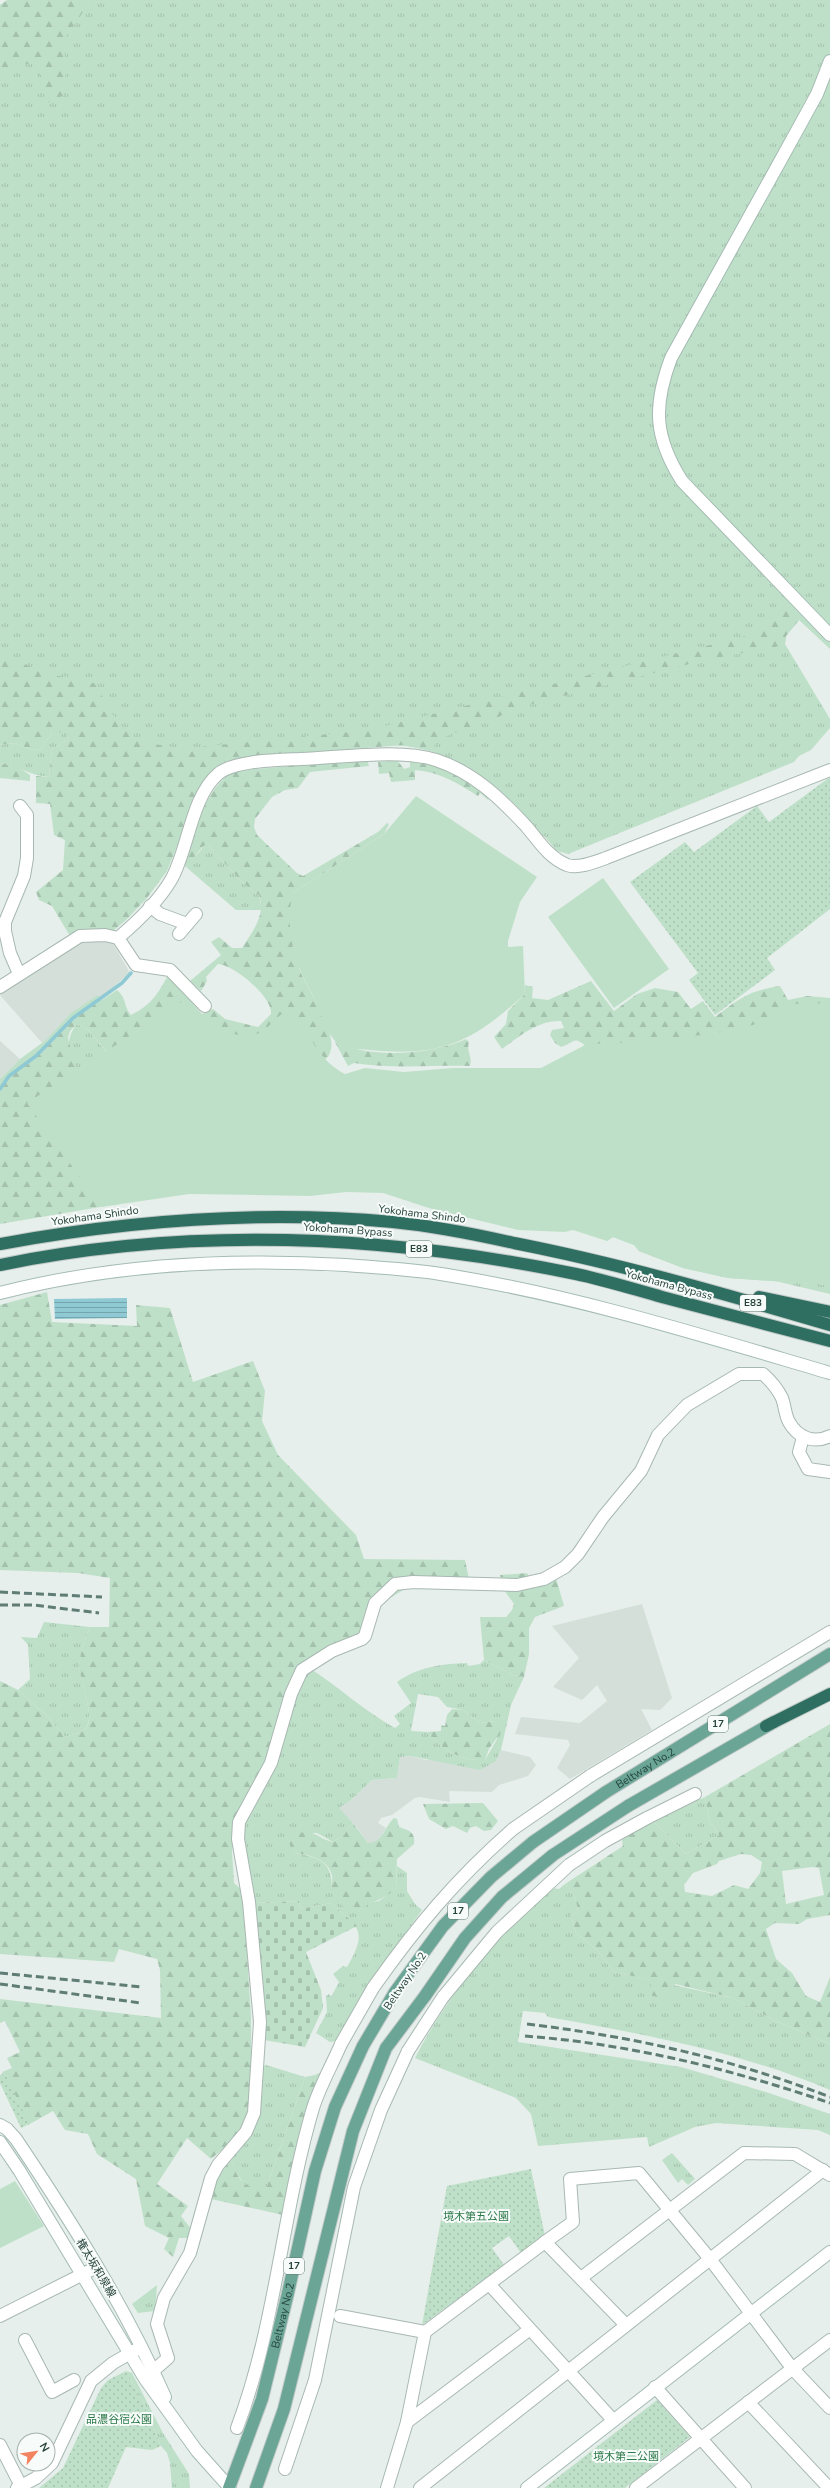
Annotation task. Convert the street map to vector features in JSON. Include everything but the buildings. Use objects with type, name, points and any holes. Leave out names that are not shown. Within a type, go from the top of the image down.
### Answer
[{"type":"highway","name":"Yokohama Shindo","points":[[0,1244],[101,1227],[178,1219],[318,1217],[395,1222],[467,1233],[593,1258],[676,1280],[830,1325]]},
{"type":"highway","name":"Yokohama Bypass","points":[[0,1265],[70,1252],[142,1244],[251,1239],[360,1243],[488,1258],[578,1275],[830,1341]]},
{"type":"highway","points":[[676,1280],[830,1312]]},
{"type":"highway","points":[[766,1726],[830,1694]]},
{"type":"main road","name":"Beltway No.2","points":[[229,2488],[262,2399],[288,2293],[315,2171],[336,2107],[363,2046],[395,1992],[443,1926],[491,1877],[533,1842],[606,1792],[830,1654]]},
{"type":"main road","name":"17","points":[[256,2488],[284,2409],[352,2131],[386,2048],[470,1932],[502,1897],[553,1855],[628,1806],[830,1688]]},
{"type":"street","points":[[830,61],[817,94],[671,358],[662,381],[658,404],[659,432],[667,459],[682,481],[830,635]]},
{"type":"street","points":[[118,938],[139,920],[171,880],[196,810],[207,788],[218,774],[233,767],[269,761],[407,754],[435,760],[461,770],[484,784],[504,803],[546,851],[568,866],[588,864],[606,858],[830,770]]},
{"type":"street","points":[[19,974],[10,953],[5,931],[5,922],[24,876],[27,858],[27,815],[20,806]]},
{"type":"street","points":[[150,906],[160,914],[187,924]]},
{"type":"street","points":[[179,934],[196,914]]},
{"type":"street","points":[[0,987],[80,936],[105,935],[118,938],[136,965],[170,970],[204,1006]]},
{"type":"street","points":[[0,1293],[49,1281],[162,1265],[271,1261],[404,1269],[447,1275],[571,1299],[830,1373]]},
{"type":"street","points":[[153,2371],[168,2358],[157,2324],[164,2298],[190,2253],[211,2178],[218,2165],[246,2132],[254,2113],[260,2022],[249,1902],[238,1839],[239,1822],[272,1763],[285,1712],[302,1670],[332,1651],[362,1639],[365,1636],[375,1603],[395,1584],[413,1582],[517,1585],[544,1579],[565,1567],[578,1554],[603,1517],[641,1471],[658,1435],[687,1405],[728,1378],[739,1374],[763,1374],[773,1383],[782,1398],[788,1421],[794,1430],[803,1437],[820,1440],[830,1436]]},
{"type":"street","points":[[803,1437],[799,1452],[808,1469],[830,1472]]},
{"type":"street","points":[[237,2428],[252,2385],[260,2352],[294,2181],[314,2106],[341,2044],[373,1988],[428,1913],[479,1859],[513,1829],[590,1776],[830,1632]]},
{"type":"street","points":[[285,2469],[315,2380],[354,2187],[381,2110],[408,2051],[443,1997],[497,1932],[569,1865],[611,1837],[695,1794]]},
{"type":"street","name":"権太坂和泉線","points":[[0,2126],[7,2129],[16,2139],[97,2267],[141,2347],[175,2422]]},
{"type":"street","name":"権太坂和泉線","points":[[0,2142],[84,2275],[130,2354],[175,2422],[197,2451],[229,2488]]},
{"type":"street","points":[[420,2488],[710,2259],[826,2173],[795,2154],[744,2153],[580,2278]]},
{"type":"street","points":[[387,2488],[407,2422],[425,2332],[573,2222],[570,2179],[639,2173],[710,2259],[792,2368],[830,2408]]},
{"type":"street","points":[[545,2242],[626,2325]]},
{"type":"street","points":[[529,2487],[655,2387],[830,2252]]},
{"type":"street","points":[[0,2316],[84,2275],[97,2267]]},
{"type":"street","points":[[489,2284],[529,2330],[569,2371],[613,2420]]},
{"type":"street","points":[[340,2316],[425,2332]]},
{"type":"street","points":[[407,2422],[529,2330]]},
{"type":"street","points":[[25,2340],[52,2392],[74,2380]]},
{"type":"street","points":[[636,2488],[830,2340]]},
{"type":"street","points":[[0,2445],[19,2487],[36,2478],[52,2463],[91,2381],[113,2363],[141,2347]]},
{"type":"street","points":[[655,2387],[745,2488]]},
{"type":"street","points":[[748,2402],[829,2488]]},
{"type":"shaded area","points":[[92,939],[112,942],[130,973],[44,1045],[0,995],[0,992],[74,942]]},
{"type":"shaded area","points":[[0,1041],[20,1059],[0,1079]]},
{"type":"shaded area","points":[[642,1604],[672,1698],[660,1710],[641,1709],[652,1730],[570,1779],[557,1768],[570,1745],[568,1740],[515,1734],[521,1717],[580,1723],[607,1701],[597,1685],[582,1700],[553,1687],[579,1658],[552,1626]]},
{"type":"shaded area","points":[[501,1750],[530,1757],[536,1765],[528,1776],[499,1785],[492,1792],[449,1791],[450,1802],[419,1797],[415,1798],[392,1815],[381,1818],[378,1823],[386,1828],[379,1840],[373,1843],[368,1843],[356,1826],[338,1808],[351,1800],[372,1780],[397,1778],[400,1757],[410,1756],[426,1760],[496,1761]]},
{"type":"green space","points":[[7,0],[95,0],[87,6],[64,40],[66,91],[55,103],[47,102],[38,69],[31,63],[17,66],[0,86],[0,5]]},
{"type":"green space","points":[[80,0],[830,0],[830,649],[799,620],[786,636],[785,644],[830,719],[830,728],[811,750],[799,756],[794,762],[568,854],[557,851],[544,836],[542,837],[515,804],[482,776],[445,756],[426,750],[405,746],[387,745],[274,754],[241,760],[214,772],[65,719],[0,705],[0,60]]},
{"type":"green space","points":[[783,608],[799,620],[786,636],[785,645],[705,660],[532,704],[436,740],[433,751],[403,745],[246,758],[228,763],[191,812],[167,871],[147,898],[114,930],[78,930],[70,936],[52,906],[39,900],[36,892],[63,870],[65,840],[54,835],[50,804],[36,803],[36,776],[49,777],[52,749],[67,740],[68,733],[52,732],[42,748],[35,751],[15,743],[0,745],[0,656],[58,676],[78,678],[96,684],[109,710],[133,740],[171,747],[200,747],[369,730],[746,636],[766,627]]},
{"type":"green space","points":[[59,731],[68,733],[67,740],[52,749],[49,777],[0,763],[0,745],[15,743],[35,751],[42,748],[52,732]]},
{"type":"green space","points":[[410,758],[446,767],[492,795],[488,800],[480,793],[478,796],[448,779],[424,771],[415,770],[415,780],[391,782],[389,773],[379,774],[378,762],[397,760],[404,769],[410,767]]},
{"type":"green space","points":[[367,759],[369,766],[310,772],[298,788],[285,790],[272,797],[255,819],[254,827],[257,835],[297,873],[303,876],[378,832],[387,823],[389,824],[384,834],[293,893],[295,939],[299,967],[329,1029],[331,1042],[330,1053],[323,1061],[115,1061],[87,1029],[77,1024],[70,1031],[68,1038],[75,1066],[73,1082],[159,1197],[0,1224],[0,1079],[20,1059],[46,1040],[71,1013],[98,995],[102,1000],[117,990],[123,997],[127,1009],[131,1015],[149,1003],[161,988],[168,975],[202,1014],[213,1009],[225,1019],[258,1027],[271,1014],[270,1007],[266,999],[259,991],[242,976],[225,966],[218,964],[206,977],[207,981],[201,991],[190,981],[221,955],[211,942],[219,937],[232,948],[242,948],[257,923],[261,909],[259,895],[242,882],[208,845],[202,847],[186,867],[182,864],[202,812],[215,788],[224,778],[234,771]]},
{"type":"green space","points":[[0,763],[18,767],[30,775],[30,781],[0,778]]},
{"type":"green space","points":[[830,777],[830,909],[767,958],[775,970],[715,1015],[689,980],[698,973],[630,882],[685,842],[694,852],[757,806],[769,822]]},
{"type":"green space","points":[[416,796],[537,877],[520,902],[508,941],[508,947],[523,946],[525,994],[506,1011],[488,1024],[471,1035],[454,1043],[417,1051],[394,1052],[346,1048],[338,1044],[328,1031],[295,957],[290,931],[290,905],[293,893],[384,834]]},
{"type":"green space","points":[[205,845],[208,845],[242,882],[259,895],[262,910],[236,910],[186,867]]},
{"type":"green space","points":[[603,878],[669,969],[614,1008],[548,917]]},
{"type":"green space","points":[[591,981],[614,1011],[637,994],[655,988],[678,992],[691,1009],[703,1001],[715,1017],[745,996],[760,990],[780,986],[788,1000],[807,996],[830,998],[830,1285],[728,1278],[683,1268],[639,1251],[634,1245],[613,1237],[607,1241],[590,1049],[575,1040],[561,1047],[555,1043],[550,1035],[552,1030],[564,1028],[561,1021],[553,1021],[537,1026],[502,1049],[494,1037],[506,1024],[508,1011],[525,994],[525,985],[533,987],[532,998],[548,1000]]},
{"type":"green space","points":[[186,999],[209,1021],[228,1032],[238,1035],[259,1033],[264,1031],[284,1013],[295,1013],[322,1055],[328,1062],[345,1074],[365,1068],[404,1072],[453,1068],[541,1068],[587,1044],[620,1043],[712,1034],[753,1025],[791,1004],[830,1003],[830,1285],[728,1278],[683,1268],[639,1251],[634,1245],[613,1237],[607,1241],[573,1230],[565,1232],[518,1230],[432,1209],[383,1193],[346,1192],[310,1196],[189,1194],[101,1207],[27,1103]]},
{"type":"green space","points":[[77,1024],[87,1029],[111,1057],[73,1082],[69,1059],[69,1044],[70,1037]]},
{"type":"green space","points":[[466,1039],[469,1042],[468,1049],[471,1060],[470,1066],[397,1066],[354,1063],[348,1066],[335,1042],[366,1051],[400,1053],[435,1049]]},
{"type":"green space","points":[[775,1281],[830,1285],[830,1294]]},
{"type":"green space","points":[[47,1292],[52,1322],[137,1326],[136,1305],[170,1308],[193,1382],[253,1361],[265,1391],[262,1421],[278,1455],[356,1535],[364,1559],[465,1560],[471,1589],[410,1586],[378,1605],[363,1632],[299,1669],[270,1757],[237,1821],[232,1851],[234,1883],[243,1891],[251,2017],[251,2086],[248,2121],[231,2142],[211,2159],[187,2138],[157,2184],[188,2206],[181,2216],[192,2230],[191,2238],[179,2238],[173,2257],[164,2249],[169,2238],[145,2226],[136,2179],[97,2154],[88,2134],[65,2130],[53,2111],[28,2125],[2,2072],[12,2068],[7,2058],[20,2052],[5,2021],[0,2023],[0,1999],[161,2018],[160,1970],[157,1959],[119,1949],[114,1962],[0,1954],[0,1681],[18,1690],[46,1715],[65,1737],[81,1732],[88,1724],[89,1718],[89,1710],[80,1672],[82,1649],[90,1627],[109,1627],[110,1578],[78,1573],[0,1570],[0,1305]]},
{"type":"green space","points":[[527,1573],[534,1588],[556,1578],[564,1606],[535,1617],[529,1628],[529,1654],[524,1677],[513,1675],[484,1660],[480,1617],[506,1617],[512,1610],[514,1604],[504,1590],[500,1575]]},
{"type":"green space","points":[[44,1622],[90,1627],[82,1649],[80,1660],[80,1672],[89,1710],[88,1724],[85,1729],[78,1733],[65,1737],[46,1715],[18,1690],[30,1679],[28,1645],[21,1637],[37,1638]]},
{"type":"green space","points":[[484,1660],[513,1675],[524,1677],[511,1705],[501,1750],[496,1761],[480,1770],[410,1756],[400,1757],[397,1778],[372,1780],[351,1800],[339,1808],[353,1823],[349,1826],[344,1835],[333,1842],[317,1833],[296,1833],[290,1842],[295,1853],[318,1859],[323,1862],[330,1872],[332,1889],[358,1912],[367,1903],[379,1901],[396,1888],[397,1866],[407,1873],[407,1891],[415,1904],[422,1910],[380,1969],[337,2041],[330,2042],[316,2033],[327,2012],[326,1996],[329,1994],[331,1997],[339,1982],[333,1974],[343,1966],[347,1967],[354,1955],[359,1937],[358,1931],[349,1919],[331,1903],[300,1909],[299,1901],[251,1903],[241,1828],[293,1695],[308,1667],[395,1728],[400,1724],[394,1716],[411,1703],[397,1682],[413,1673],[439,1665],[467,1663],[468,1666],[480,1664]],"holes":[[[418,1694],[438,1697],[447,1707],[463,1710],[480,1723],[495,1721],[497,1739],[485,1760],[468,1759],[460,1756],[439,1744],[427,1732],[411,1731]]]},
{"type":"green space","points":[[452,1709],[463,1710],[480,1723],[495,1721],[500,1724],[501,1732],[489,1749],[485,1760],[468,1759],[453,1753],[439,1744],[427,1732],[441,1731],[441,1725],[445,1726],[447,1715]]},
{"type":"green space","points":[[830,1724],[830,1915],[807,1919],[799,1924],[775,1923],[766,1929],[776,1959],[792,1973],[806,1996],[820,2002],[830,1977],[830,2044],[778,2022],[733,1998],[675,1984],[670,1999],[652,1996],[650,1980],[614,1972],[598,1951],[576,1933],[571,1915],[578,1913],[577,1904],[571,1890],[565,1884],[623,1846],[622,1840],[652,1820],[686,1854],[719,1835],[709,1820],[705,1797]],"holes":[[[741,1854],[751,1855],[762,1862],[760,1873],[748,1889],[734,1885],[712,1896],[685,1892],[684,1885],[693,1873],[717,1864],[719,1861]],[[812,1867],[819,1868],[824,1895],[786,1904],[782,1871]]]},
{"type":"green space","points":[[705,1797],[709,1820],[719,1835],[686,1854],[652,1820],[684,1802],[688,1805]]},
{"type":"green space","points":[[483,1803],[498,1821],[491,1830],[484,1831],[476,1826],[470,1828],[467,1833],[453,1826],[446,1829],[429,1819],[423,1804]]},
{"type":"green space","points":[[394,1818],[397,1819],[399,1827],[411,1832],[414,1837],[414,1844],[397,1859],[396,1888],[387,1896],[367,1905],[358,1912],[350,1912],[334,1897],[332,1889],[332,1876],[327,1866],[318,1859],[295,1853],[289,1842],[296,1833],[303,1832],[313,1833],[333,1842],[344,1835],[349,1826],[353,1823],[368,1843],[373,1842],[380,1837]]},
{"type":"green space","points":[[565,1884],[571,1890],[577,1904],[578,1913],[571,1915],[576,1933],[598,1951],[614,1972],[733,1998],[778,2022],[830,2044],[830,2090],[761,2065],[727,2055],[620,2030],[548,2017],[545,2013],[523,2011],[518,2042],[681,2067],[766,2092],[830,2114],[830,2135],[818,2130],[716,2123],[695,2127],[649,2147],[647,2137],[538,2146],[531,2114],[516,2098],[415,2058],[428,2034],[458,1989],[491,1947],[547,1887],[559,1889]]},
{"type":"green space","points":[[299,1901],[300,1909],[331,1903],[357,1926],[306,1952],[321,1990],[323,2008],[305,2047],[264,2040],[254,1903]]},
{"type":"green space","points":[[266,2065],[305,2077],[266,2189],[253,2189],[244,2184],[235,2171],[230,2156],[262,2066]]},
{"type":"green space","points":[[328,2069],[283,2215],[211,2199],[218,2175],[230,2156],[235,2170],[242,2181],[251,2187],[266,2189],[305,2077],[315,2075]]},
{"type":"green space","points":[[5,2073],[29,2124],[21,2128],[0,2083],[0,2075]]},
{"type":"green space","points":[[672,2153],[695,2179],[688,2185],[682,2179],[678,2183],[662,2160]]},
{"type":"green space","name":"境木第五公園","points":[[531,2169],[545,2236],[521,2253],[509,2236],[492,2248],[504,2265],[422,2325],[447,2186]]},
{"type":"green space","points":[[15,2181],[44,2226],[0,2248],[0,2189]]},
{"type":"green space","points":[[157,2285],[155,2311],[138,2313],[132,2304]]},
{"type":"green space","points":[[126,2371],[132,2373],[163,2433],[189,2474],[190,2488],[172,2488],[170,2463],[167,2453],[161,2446],[143,2402]]},
{"type":"green space","name":"品濃谷宿公園","points":[[126,2371],[143,2402],[161,2446],[152,2450],[126,2447],[108,2488],[39,2488],[63,2468],[101,2388],[108,2380]]},
{"type":"green space","name":"境木第二公園","points":[[657,2400],[690,2437],[625,2488],[544,2488]]},
{"type":"water","points":[[127,1298],[127,1318],[55,1319],[54,1299]]},
{"type":"waterway","points":[[0,1089],[9,1076],[36,1056],[73,1018],[122,983],[131,973]]},
{"type":"railway","points":[[0,1592],[102,1597]]},
{"type":"railway","points":[[0,1605],[34,1605],[99,1613]]},
{"type":"railway","points":[[0,1973],[142,1987]]},
{"type":"railway","points":[[0,1984],[141,2003]]},
{"type":"railway","points":[[527,2024],[606,2035],[681,2051],[755,2071],[830,2097]]},
{"type":"railway","points":[[525,2036],[603,2045],[680,2060],[755,2079],[830,2103]]}]
